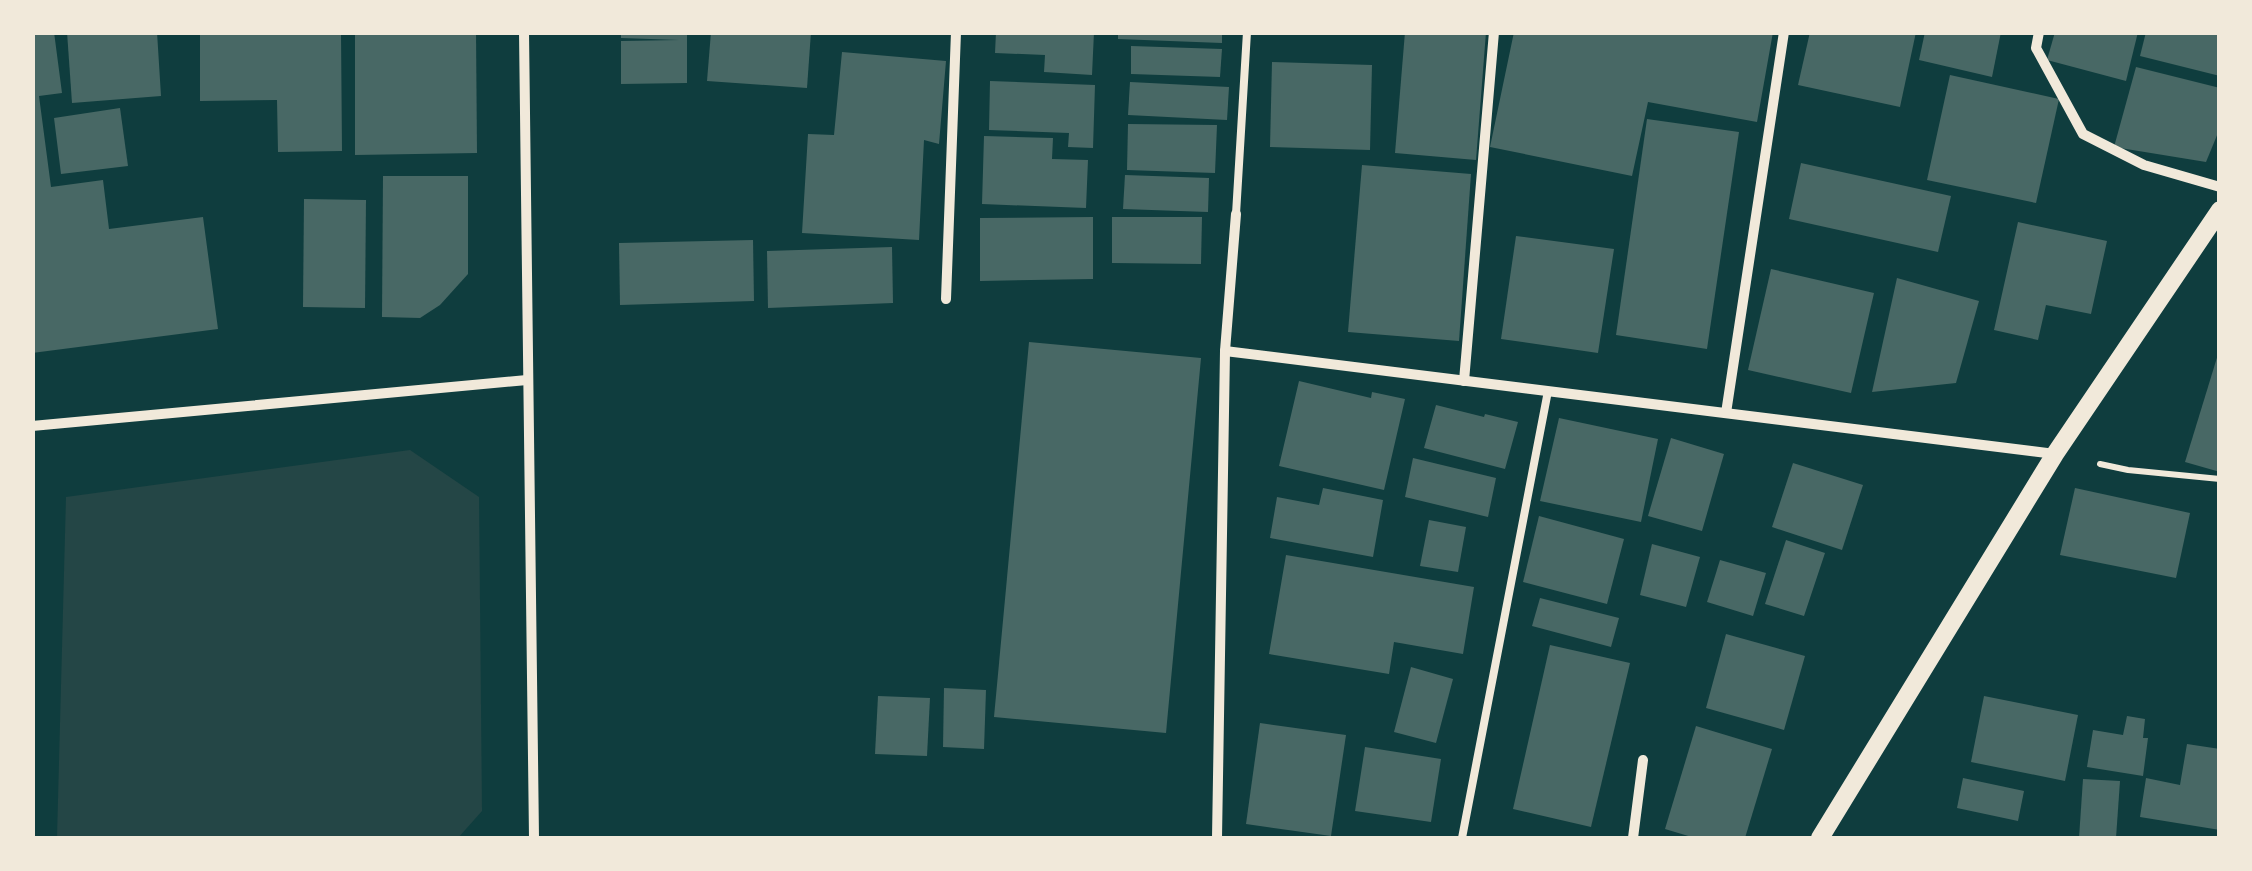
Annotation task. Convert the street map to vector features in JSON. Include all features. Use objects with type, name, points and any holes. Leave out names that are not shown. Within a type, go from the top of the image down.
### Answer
[{"type":"street","points":[[524,32],[534,838]]},
{"type":"street","points":[[946,299],[956,32]]},
{"type":"street","points":[[1464,381],[1494,32]]},
{"type":"street","points":[[1726,413],[1784,32]]},
{"type":"street","points":[[2039,32],[2036,48],[2083,134],[2144,166],[2220,187]]},
{"type":"street","points":[[1820,838],[2055,454],[2220,210]]},
{"type":"street","points":[[1218,838],[1226,351],[1236,214]]},
{"type":"street","points":[[1226,351],[2055,454]]},
{"type":"street","points":[[32,426],[527,380]]},
{"type":"street","points":[[1633,838],[1644,760]]},
{"type":"lane","points":[[1236,214],[1248,32]]},
{"type":"lane","points":[[1462,838],[1548,391]]},
{"type":"path","points":[[2055,454],[2128,470],[2220,479]]},
{"type":"shaded area","points":[[410,450],[479,497],[482,811],[458,838],[57,838],[66,497]]},
{"type":"building","points":[[32,32],[54,32],[62,93],[39,96],[51,187],[103,180],[109,229],[203,217],[218,329],[32,353]]},
{"type":"building","points":[[67,32],[157,32],[161,96],[72,103]]},
{"type":"building","points":[[200,32],[341,32],[342,151],[278,152],[277,100],[200,101]]},
{"type":"building","points":[[355,32],[476,32],[477,153],[355,155]]},
{"type":"building","points":[[621,32],[687,32],[687,83],[621,84],[621,41],[679,40],[621,38]]},
{"type":"building","points":[[711,32],[811,32],[807,88],[707,81]]},
{"type":"building","points":[[996,32],[1094,32],[1092,75],[1044,72],[1045,55],[995,53]]},
{"type":"building","points":[[1118,32],[1222,32],[1222,43],[1118,39]]},
{"type":"building","points":[[1405,32],[1486,32],[1476,160],[1395,153]]},
{"type":"building","points":[[1514,32],[1773,32],[1757,122],[1648,102],[1632,176],[1490,147]]},
{"type":"building","points":[[1810,32],[1916,32],[1900,107],[1798,85]]},
{"type":"building","points":[[1925,32],[2001,32],[1992,77],[1919,60]]},
{"type":"building","points":[[2055,32],[2138,32],[2126,81],[2047,60]]},
{"type":"building","points":[[2146,32],[2220,32],[2220,76],[2140,56]]},
{"type":"building","points":[[1131,46],[1222,49],[1220,77],[1131,74]]},
{"type":"building","points":[[842,52],[946,61],[939,144],[924,140],[919,240],[802,233],[808,134],[834,135]]},
{"type":"building","points":[[1272,62],[1372,65],[1370,150],[1270,147]]},
{"type":"building","points":[[2136,67],[2220,88],[2220,128],[2206,162],[2114,147]]},
{"type":"building","points":[[1950,75],[2059,99],[2036,203],[1927,180]]},
{"type":"building","points":[[990,81],[1095,85],[1093,148],[1068,147],[1069,133],[989,130]]},
{"type":"building","points":[[1130,82],[1229,87],[1227,120],[1128,115]]},
{"type":"building","points":[[120,108],[128,166],[61,174],[54,118]]},
{"type":"building","points":[[1647,119],[1739,132],[1707,349],[1616,335]]},
{"type":"building","points":[[1128,124],[1217,125],[1215,173],[1127,170]]},
{"type":"building","points":[[984,136],[1053,138],[1052,159],[1088,160],[1086,208],[982,204]]},
{"type":"building","points":[[1801,163],[1951,196],[1938,252],[1789,219]]},
{"type":"building","points":[[1362,165],[1471,174],[1459,341],[1348,332]]},
{"type":"building","points":[[1125,175],[1209,178],[1208,212],[1123,209]]},
{"type":"building","points":[[383,176],[468,176],[468,274],[440,305],[420,318],[382,317]]},
{"type":"building","points":[[304,199],[366,200],[365,308],[303,307]]},
{"type":"building","points":[[1093,217],[1093,279],[980,281],[980,218]]},
{"type":"building","points":[[1112,217],[1202,217],[1201,264],[1112,263]]},
{"type":"building","points":[[2018,222],[2107,241],[2091,314],[2046,305],[2038,340],[1994,330]]},
{"type":"building","points":[[1516,236],[1614,249],[1598,353],[1501,339]]},
{"type":"building","points":[[753,240],[754,301],[620,305],[619,243]]},
{"type":"building","points":[[892,247],[893,303],[768,308],[767,251]]},
{"type":"building","points":[[1771,269],[1874,293],[1851,393],[1748,370]]},
{"type":"building","points":[[1897,278],[1979,301],[1956,383],[1872,392]]},
{"type":"building","points":[[1029,342],[1201,358],[1166,733],[994,717]]},
{"type":"building","points":[[2220,351],[2220,472],[2185,462]]},
{"type":"building","points":[[1299,381],[1371,398],[1372,392],[1405,399],[1384,490],[1279,466]]},
{"type":"building","points":[[1436,405],[1518,422],[1505,469],[1424,448]]},
{"type":"building","points":[[1559,418],[1658,439],[1641,522],[1540,501]]},
{"type":"building","points":[[1671,438],[1724,454],[1702,531],[1648,516]]},
{"type":"building","points":[[1413,458],[1496,478],[1488,517],[1405,497]]},
{"type":"building","points":[[1793,463],[1863,485],[1842,550],[1772,527]]},
{"type":"building","points":[[1323,488],[1383,500],[1373,557],[1270,538],[1277,497],[1319,505]]},
{"type":"building","points":[[2075,488],[2190,513],[2176,578],[2060,555]]},
{"type":"building","points":[[1539,516],[1624,539],[1607,604],[1523,582]]},
{"type":"building","points":[[1429,520],[1466,527],[1458,572],[1420,566]]},
{"type":"building","points":[[1786,540],[1825,553],[1804,616],[1765,604]]},
{"type":"building","points":[[1652,544],[1700,557],[1686,607],[1640,595]]},
{"type":"building","points":[[1286,555],[1474,587],[1463,654],[1394,642],[1389,674],[1269,654]]},
{"type":"building","points":[[1720,560],[1766,573],[1753,616],[1707,602]]},
{"type":"building","points":[[1540,598],[1619,618],[1611,647],[1532,626]]},
{"type":"building","points":[[1726,634],[1805,656],[1784,730],[1706,708]]},
{"type":"building","points":[[1550,645],[1630,663],[1591,827],[1513,809]]},
{"type":"building","points":[[1411,667],[1453,679],[1436,743],[1394,732]]},
{"type":"building","points":[[944,688],[986,690],[984,749],[943,747]]},
{"type":"building","points":[[878,696],[930,698],[927,756],[875,754]]},
{"type":"building","points":[[1984,696],[2078,715],[2065,781],[1971,762]]},
{"type":"building","points":[[2127,716],[2145,719],[2143,738],[2148,738],[2143,776],[2087,767],[2093,730],[2123,735]]},
{"type":"building","points":[[1260,723],[1346,735],[1331,836],[1246,824]]},
{"type":"building","points":[[1696,726],[1772,749],[1745,838],[1695,838],[1665,829]]},
{"type":"building","points":[[2187,744],[2220,749],[2220,830],[2140,817],[2146,778],[2180,785]]},
{"type":"building","points":[[1365,747],[1441,759],[1431,822],[1355,811]]},
{"type":"building","points":[[1963,778],[2024,791],[2018,821],[1957,808]]},
{"type":"building","points":[[2083,779],[2120,781],[2116,838],[2079,838]]}]
